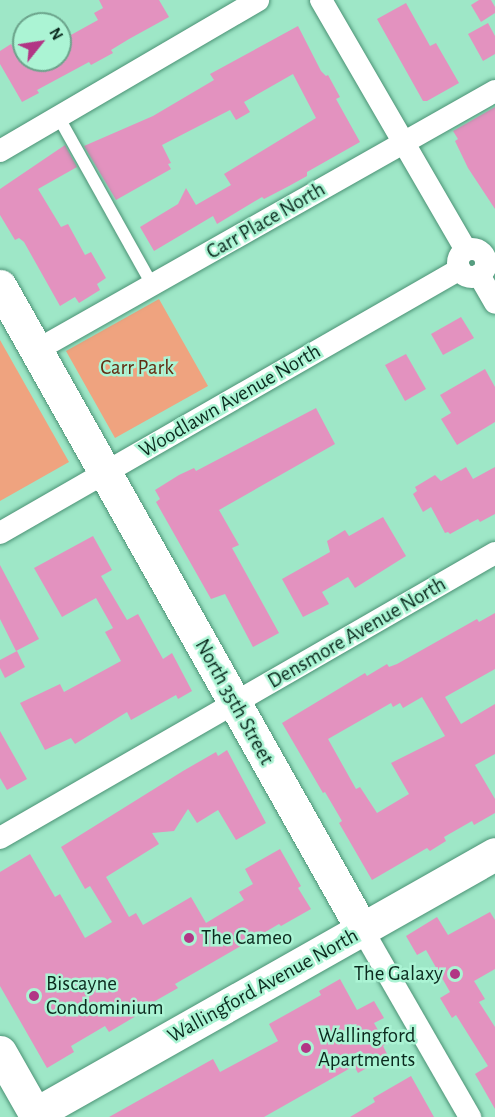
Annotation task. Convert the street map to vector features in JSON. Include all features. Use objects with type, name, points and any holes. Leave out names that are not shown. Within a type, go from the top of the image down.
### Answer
[{"type":"street","points":[[0,151],[258,0]]},
{"type":"street","points":[[321,0],[402,144],[477,260],[495,303]]},
{"type":"street","name":"Carr Place North","points":[[37,350],[495,91]]},
{"type":"street","name":"Woodlawn Avenue North","points":[[0,533],[477,260]]},
{"type":"street","name":"North 35th Street","points":[[0,286],[234,704],[470,1117]]},
{"type":"street","name":"Densmore Avenue North","points":[[0,838],[495,553]]},
{"type":"street","name":"Wallingford Avenue North","points":[[34,1116],[495,854]]},
{"type":"street","points":[[0,1052],[34,1116]]},
{"type":"lane","points":[[59,118],[153,286]]},
{"type":"green space","name":"Carr Park","points":[[159,299],[208,386],[115,438],[66,351]]},
{"type":"green space","points":[[0,340],[69,462],[0,501]]},
{"type":"building","points":[[99,0],[159,0],[169,17],[111,50],[113,53],[91,65],[89,62],[72,71],[72,34],[98,20],[94,13],[103,8]]},
{"type":"building","points":[[479,0],[491,0],[495,7],[495,13],[481,22],[471,5]]},
{"type":"building","points":[[406,3],[430,46],[436,43],[459,83],[427,101],[423,101],[377,19]]},
{"type":"building","points":[[488,23],[495,36],[495,54],[483,61],[468,34]]},
{"type":"building","points":[[298,26],[321,71],[326,76],[328,75],[340,97],[336,99],[360,142],[307,172],[307,176],[289,186],[264,199],[262,197],[217,224],[213,216],[154,251],[140,227],[178,204],[186,188],[196,205],[231,185],[224,174],[316,118],[293,74],[244,102],[250,112],[236,120],[230,110],[162,145],[171,163],[168,164],[171,169],[116,200],[84,146],[153,116],[214,80],[210,74]]},
{"type":"building","points":[[11,44],[12,72],[70,72],[37,90],[39,93],[22,102],[0,64],[0,51]]},
{"type":"building","points":[[495,107],[495,209],[468,168],[455,141],[458,139],[453,131]]},
{"type":"building","points":[[65,145],[77,167],[38,189],[61,227],[68,224],[85,255],[91,252],[106,278],[97,284],[100,290],[79,303],[75,297],[60,306],[24,242],[19,238],[15,240],[0,215],[0,189]]},
{"type":"building","points":[[461,317],[474,338],[443,355],[431,334]]},
{"type":"building","points":[[406,354],[426,389],[405,401],[385,365]]},
{"type":"building","points":[[485,369],[495,387],[495,422],[457,445],[441,419],[451,413],[440,395]]},
{"type":"building","points":[[316,408],[335,444],[219,510],[239,545],[232,548],[279,633],[253,647],[225,594],[211,599],[156,502],[160,499],[155,490],[179,475],[194,468],[196,471]]},
{"type":"building","points":[[466,467],[473,479],[495,467],[495,514],[480,522],[478,519],[450,534],[445,533],[431,507],[423,512],[413,494],[417,491],[415,487],[435,475],[441,481]]},
{"type":"building","points":[[383,517],[406,556],[355,588],[348,577],[322,592],[329,604],[303,617],[282,579],[330,552],[327,541],[345,530],[349,536]]},
{"type":"building","points":[[93,536],[112,570],[101,576],[127,620],[138,614],[163,659],[172,653],[192,691],[178,699],[176,695],[131,720],[127,712],[75,744],[71,738],[45,750],[20,703],[60,684],[64,692],[121,661],[105,632],[113,628],[96,598],[62,617],[34,568]]},
{"type":"building","points":[[0,565],[39,639],[16,651],[0,619]]},
{"type":"building","points":[[495,613],[495,669],[445,697],[461,724],[495,704],[495,754],[475,765],[495,799],[495,813],[474,825],[472,821],[444,837],[446,841],[430,851],[427,848],[372,880],[339,823],[342,821],[282,723],[365,673],[367,676],[387,664],[389,667],[397,664],[477,619],[479,622]],"holes":[[[422,697],[445,736],[391,763],[409,794],[377,813],[360,787],[356,789],[328,739],[391,703],[393,707],[400,703],[403,708]]]},
{"type":"building","points":[[17,651],[25,667],[5,678],[0,668],[0,660]]},
{"type":"building","points":[[0,731],[27,779],[7,790],[0,778]]},
{"type":"building","points":[[227,750],[266,823],[236,840],[218,810],[197,823],[188,809],[174,831],[152,833],[159,844],[106,877],[129,917],[136,913],[143,925],[191,897],[206,923],[244,900],[239,892],[253,884],[245,869],[280,849],[301,886],[298,888],[311,909],[281,926],[279,924],[175,984],[178,988],[134,1013],[136,1016],[109,1032],[105,1026],[71,1046],[74,1052],[47,1068],[0,986],[0,872],[30,854],[55,897],[60,894],[85,938],[112,922],[90,886],[85,889],[61,847],[183,771],[216,752],[218,756]]},
{"type":"building","points":[[490,912],[495,920],[495,969],[474,981],[485,999],[479,1002],[495,1027],[495,1109],[475,1074],[488,1066],[456,1015],[452,1018],[440,998],[450,992],[426,950],[417,955],[406,936],[437,917],[448,935]]},
{"type":"building","points":[[340,979],[357,1010],[374,1001],[384,1018],[374,1023],[386,1044],[383,1046],[388,1056],[358,1073],[354,1066],[264,1117],[109,1117],[213,1059],[220,1072],[278,1041],[269,1024],[321,995],[319,991]]},
{"type":"building","points":[[411,1076],[434,1117],[350,1117],[375,1102],[373,1098]]},
{"type":"place","name":"The Cameo","points":[[189,938]]},
{"type":"place","name":"The Galaxy","points":[[455,974]]},
{"type":"place","name":"Biscayne Condominium","points":[[34,996]]},
{"type":"place","name":"Wallingford Apartments","points":[[306,1048]]}]
